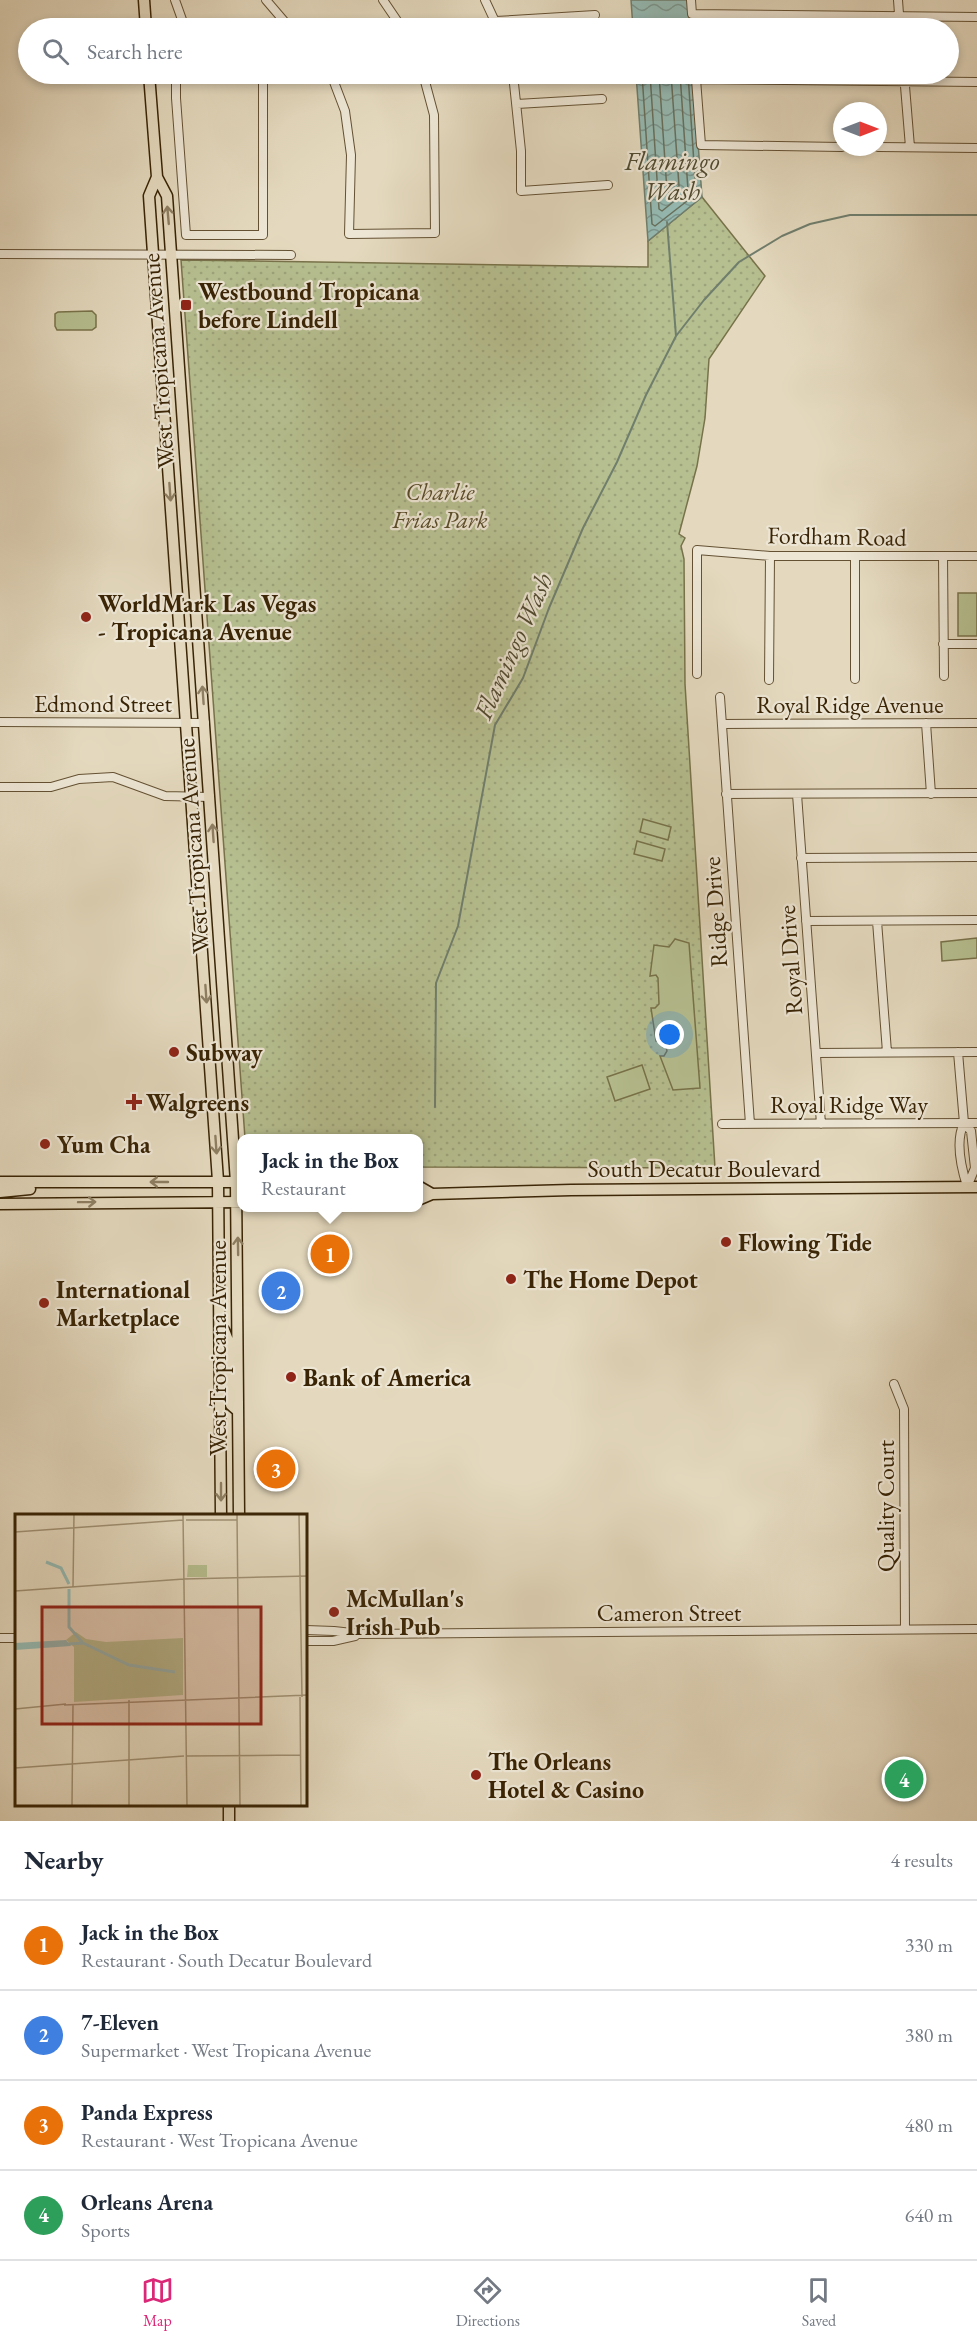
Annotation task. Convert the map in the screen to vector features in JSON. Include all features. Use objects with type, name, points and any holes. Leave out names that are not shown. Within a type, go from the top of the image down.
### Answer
[{"type":"main road","points":[[144,0],[145,18]]},
{"type":"main road","name":"West Tropicana Avenue","points":[[150,84],[157,177],[166,195],[171,255],[237,1155]]},
{"type":"main road","name":"West Tropicana Avenue","points":[[157,177],[149,196],[218,1181],[221,1514]]},
{"type":"main road","points":[[164,419],[183,418]]},
{"type":"main road","points":[[165,434],[184,432]]},
{"type":"main road","points":[[177,592],[196,591]]},
{"type":"main road","points":[[200,914],[219,913]]},
{"type":"main road","points":[[0,1182],[237,1182]]},
{"type":"main road","points":[[0,1192],[42,1188],[56,1182]]},
{"type":"main road","name":"South Decatur Boulevard","points":[[423,1198],[432,1194],[579,1190],[972,1187]]},
{"type":"main road","points":[[423,1189],[432,1194]]},
{"type":"main road","points":[[0,1204],[237,1202]]},
{"type":"main road","name":"West Tropicana Avenue","points":[[239,1212],[239,1514]]},
{"type":"main road","points":[[220,1321],[229,1343],[230,1400],[231,1405],[238,1411]]},
{"type":"street","points":[[175,0],[181,18]]},
{"type":"street","points":[[267,0],[280,18]]},
{"type":"street","points":[[383,0],[395,18]]},
{"type":"street","points":[[485,0],[494,18]]},
{"type":"street","points":[[691,0],[692,14],[977,17]]},
{"type":"street","points":[[898,0],[899,16]]},
{"type":"street","points":[[566,18],[595,15]]},
{"type":"street","points":[[959,81],[977,82]]},
{"type":"street","points":[[177,84],[186,235],[263,235],[263,84]]},
{"type":"street","points":[[335,84],[345,111],[351,155],[349,234],[435,233],[436,146],[434,115],[426,84]]},
{"type":"street","points":[[514,84],[521,151],[521,191],[608,185]]},
{"type":"street","points":[[696,84],[701,145],[833,147]]},
{"type":"street","points":[[906,84],[910,147]]},
{"type":"street","points":[[517,104],[602,99]]},
{"type":"street","points":[[887,147],[977,148]]},
{"type":"street","points":[[0,254],[291,255]]},
{"type":"street","name":"Fordham Road","points":[[697,674],[697,550],[770,556],[977,556]]},
{"type":"street","points":[[769,680],[770,556]]},
{"type":"street","points":[[855,556],[855,680]]},
{"type":"street","points":[[943,556],[944,676]]},
{"type":"street","points":[[943,644],[977,644]]},
{"type":"street","name":"Ridge Drive","points":[[720,697],[750,1124]]},
{"type":"street","name":"Edmond Street","points":[[0,722],[205,723]]},
{"type":"street","points":[[926,723],[931,794]]},
{"type":"street","name":"Royal Ridge Avenue","points":[[722,724],[977,723]]},
{"type":"street","points":[[0,787],[51,787],[79,778],[113,777],[165,796],[210,797]]},
{"type":"street","points":[[726,794],[977,793]]},
{"type":"street","name":"Royal Drive","points":[[797,794],[821,1124]]},
{"type":"street","points":[[801,858],[977,857]]},
{"type":"street","points":[[806,921],[977,921]]},
{"type":"street","points":[[877,921],[887,1052]]},
{"type":"street","points":[[958,1052],[964,1123],[972,1131],[975,1168],[972,1187]]},
{"type":"street","points":[[816,1053],[977,1052]]},
{"type":"street","name":"Royal Ridge Way","points":[[722,1124],[977,1122]]},
{"type":"street","name":"Quality Court","points":[[894,1384],[904,1409],[906,1629]]},
{"type":"street","name":"Cameron Street","points":[[308,1630],[334,1630],[361,1634],[977,1629]]},
{"type":"street","name":"Cameron Street","points":[[308,1641],[333,1641],[361,1634]]},
{"type":"green space","name":"Charlie Frias Park","points":[[702,197],[765,276],[709,359],[705,418],[697,466],[679,534],[685,538],[681,546],[684,559],[685,684],[715,1168],[423,1167],[423,1134],[245,1134],[181,260],[648,267],[648,241]]},
{"type":"green space","points":[[92,311],[96,315],[96,327],[92,330],[57,330],[55,326],[55,314],[58,312]]},
{"type":"green space","points":[[958,593],[977,593],[977,636],[958,636]]},
{"type":"green space","points":[[643,819],[671,827],[668,840],[640,832]]},
{"type":"green space","points":[[637,841],[665,849],[662,861],[634,854]]},
{"type":"green space","points":[[977,938],[977,958],[942,961],[941,942]]},
{"type":"green space","points":[[675,939],[689,943],[700,1088],[673,1090],[660,1056],[664,1056],[667,1051],[664,1040],[656,1041],[651,1008],[659,1004],[658,978],[656,975],[650,976],[654,945],[669,947]]},
{"type":"green space","points":[[642,1065],[650,1089],[615,1101],[607,1077]]},
{"type":"water","points":[[631,0],[688,0],[689,18],[632,18]]},
{"type":"water","name":"Flamingo Wash","points":[[637,84],[694,84],[702,197],[648,241]]},
{"type":"waterway","points":[[676,336],[704,300],[739,262],[782,236],[810,224],[850,215],[977,215]]},
{"type":"waterway","name":"Flamingo Wash","points":[[435,1107],[436,983],[458,926],[495,725],[523,678],[549,608],[583,528],[617,462],[646,395],[676,336],[667,222]]},
{"type":"place","name":"Westbound Tropicana before Lindell","points":[[186,305]]},
{"type":"place","name":"WorldMark Las Vegas - Tropicana Avenue","points":[[86,617]]},
{"type":"place","name":"Subway","points":[[174,1052]]},
{"type":"place","name":"Walgreens","points":[[134,1102]]},
{"type":"place","name":"Yum Cha","points":[[45,1144]]},
{"type":"place","name":"Flowing Tide","points":[[726,1242]]},
{"type":"place","name":"Jack in the Box","points":[[330,1254]]},
{"type":"place","name":"The Home Depot","points":[[511,1279]]},
{"type":"place","name":"7-Eleven","points":[[281,1291]]},
{"type":"place","name":"International Marketplace","points":[[44,1303]]},
{"type":"place","name":"Bank of America","points":[[291,1377]]},
{"type":"place","name":"Panda Express","points":[[276,1469]]},
{"type":"place","name":"McMullan's Irish Pub","points":[[334,1612]]},
{"type":"place","name":"The Orleans Hotel & Casino","points":[[476,1775]]},
{"type":"place","name":"Orleans Arena","points":[[904,1779]]}]
